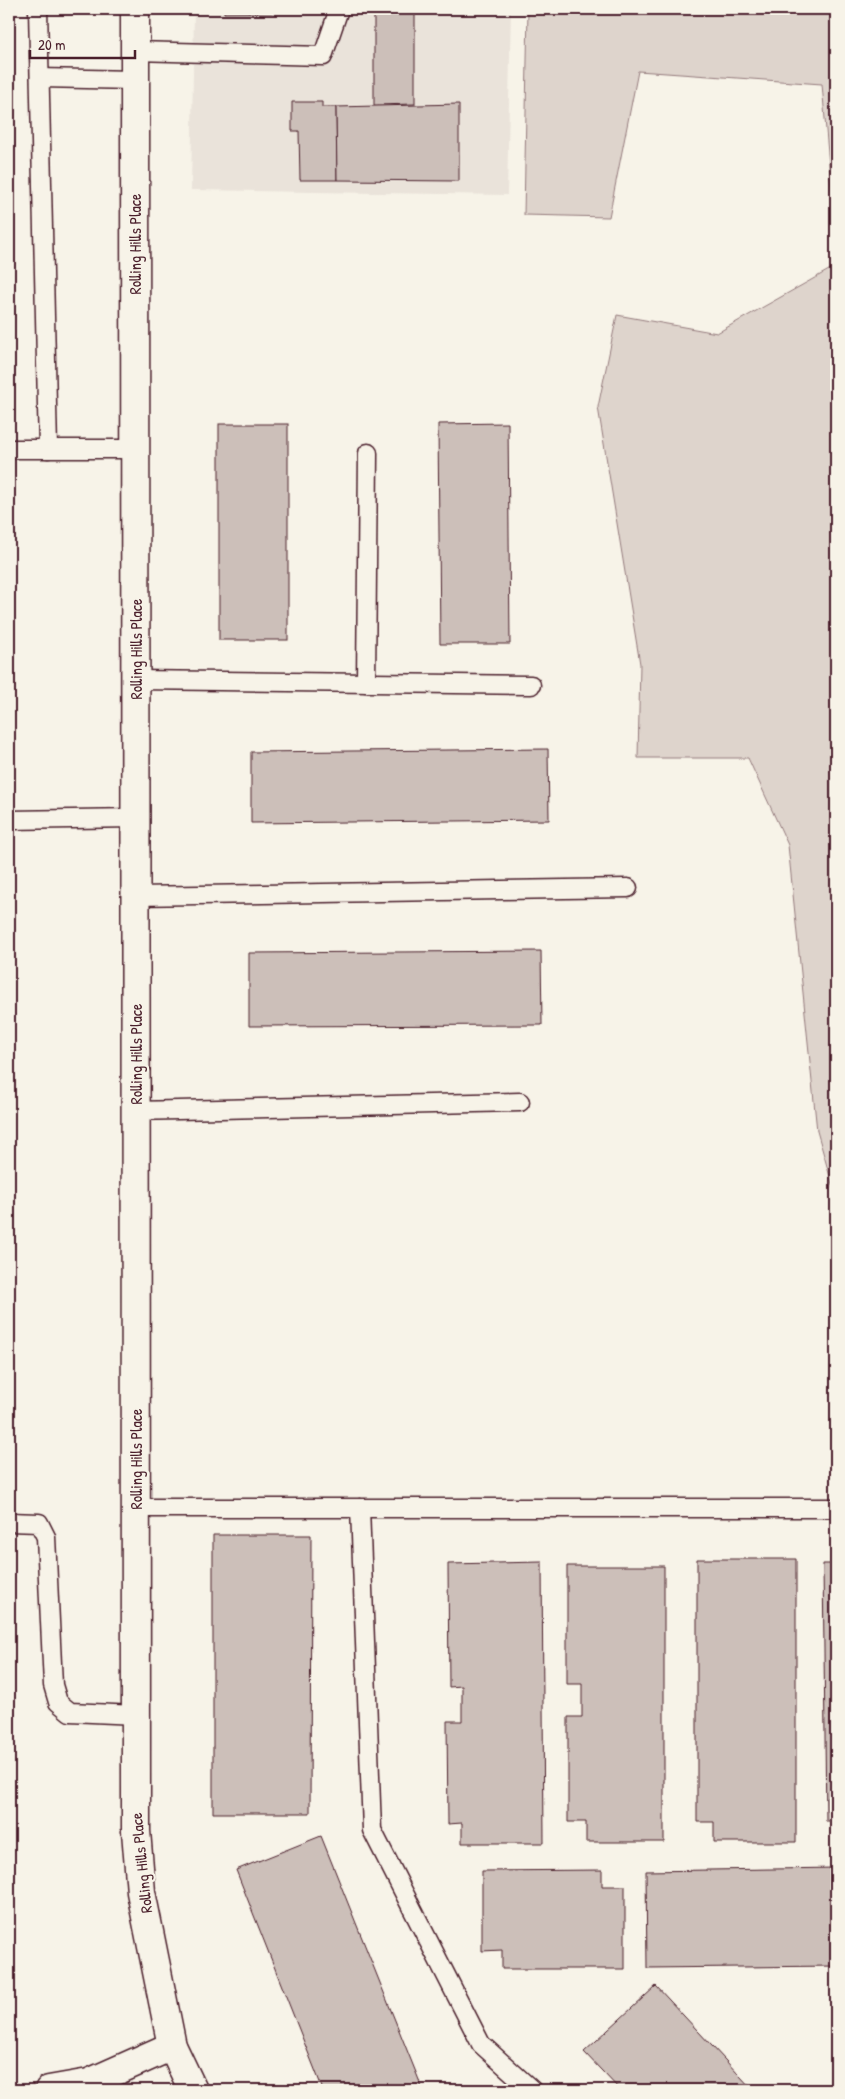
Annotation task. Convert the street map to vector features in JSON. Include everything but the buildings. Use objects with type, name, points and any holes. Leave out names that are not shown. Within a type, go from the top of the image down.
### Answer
[{"type":"street","name":"Rolling Hills Place","points":[[135,9],[136,1831],[141,1892],[172,2046],[193,2090]]},
{"type":"street","points":[[49,2090],[89,2083],[172,2046]]},
{"type":"lane","points":[[38,9],[48,449]]},
{"type":"lane","points":[[135,51],[323,56],[338,12]]},
{"type":"lane","points":[[40,78],[134,80]]},
{"type":"lane","points":[[9,449],[136,449]]},
{"type":"lane","points":[[366,683],[368,453]]},
{"type":"lane","points":[[136,680],[531,686]]},
{"type":"lane","points":[[9,820],[136,818]]},
{"type":"lane","points":[[136,896],[628,888]]},
{"type":"lane","points":[[136,1111],[520,1102]]},
{"type":"lane","points":[[136,1508],[836,1508]]},
{"type":"lane","points":[[360,1508],[372,1830],[481,2044],[532,2090]]},
{"type":"lane","points":[[9,1522],[39,1523],[46,1537],[53,1686],[58,1702],[70,1712],[136,1714]]},
{"type":"shaded area","points":[[194,9],[511,9],[507,195],[191,190]]},
{"type":"shaded area","points":[[528,9],[836,9],[836,246],[822,84],[638,71],[609,217],[524,215]]},
{"type":"shaded area","points":[[836,266],[836,1198],[817,1131],[788,845],[748,758],[638,758],[640,664],[598,407],[617,315],[717,333]]}]
